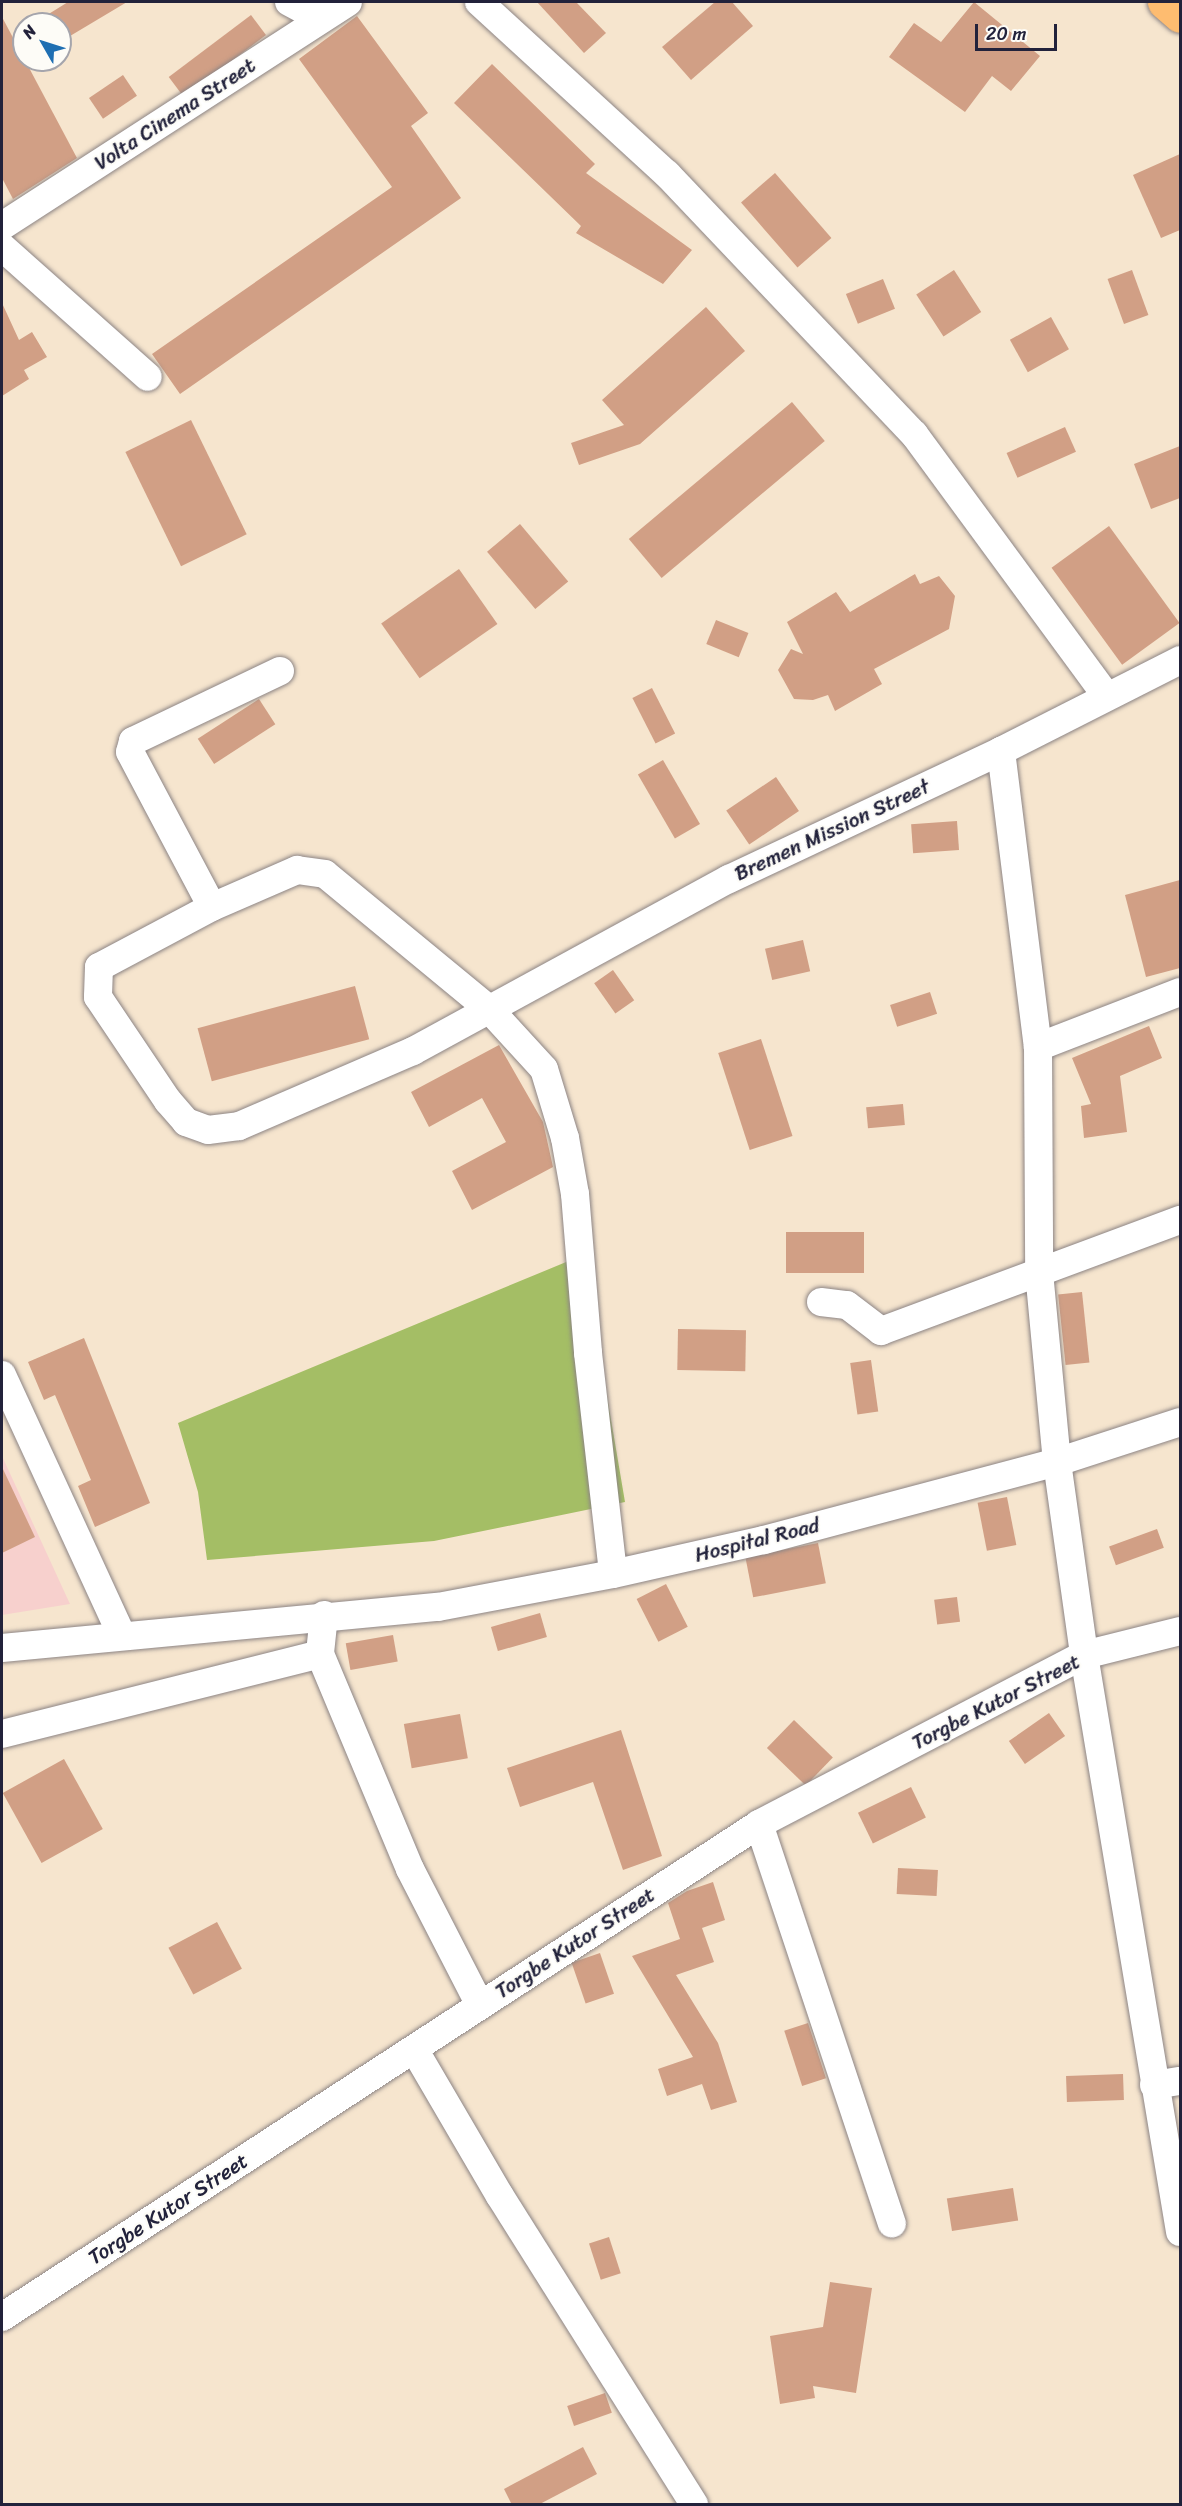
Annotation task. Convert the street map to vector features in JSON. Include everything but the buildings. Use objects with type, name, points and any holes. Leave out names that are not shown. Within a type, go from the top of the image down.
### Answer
[{"type":"highway","points":[[1164,2],[1180,16]]},
{"type":"street","points":[[289,2],[321,19]]},
{"type":"street","name":"Volta Cinema Street","points":[[2,226],[348,2]]},
{"type":"street","points":[[479,2],[667,174],[914,434],[1106,695]]},
{"type":"street","points":[[2,247],[148,377]]},
{"type":"street","name":"Bremen Mission Street","points":[[613,1574],[588,1353],[575,1194],[565,1138],[544,1069],[489,1010],[325,874],[297,870],[212,907],[99,967],[96,978],[98,997],[168,1101],[186,1122],[208,1130],[250,1121],[413,1051],[489,1010],[729,879],[1001,751],[1106,695],[1180,660]]},
{"type":"street","points":[[212,907],[130,752],[133,741],[280,671]]},
{"type":"street","points":[[1001,751],[1038,1047],[1039,1272],[1057,1462],[1084,1655],[1167,2083],[1180,2232]]},
{"type":"street","points":[[1038,1047],[1180,992]]},
{"type":"street","points":[[821,1302],[847,1305],[881,1331],[1180,1220]]},
{"type":"street","points":[[2,1375],[121,1634]]},
{"type":"street","name":"Hospital Road","points":[[2,1648],[121,1634],[438,1607],[613,1574],[764,1540],[1057,1462],[1180,1422]]},
{"type":"street","points":[[324,1615],[320,1654],[410,1869],[480,2005]]},
{"type":"street","name":"Torgbe Kutor Street","points":[[2,2317],[759,1824],[1084,1655],[1180,1631]]},
{"type":"street","points":[[2,1734],[320,1654]]},
{"type":"street","points":[[759,1824],[892,2223]]},
{"type":"street","points":[[414,2049],[500,2196],[694,2505]]},
{"type":"shaded area","points":[[2,1456],[70,1604],[2,1615]]},
{"type":"green space","points":[[583,1255],[625,1502],[434,1541],[207,1560],[198,1492],[178,1423]]}]
